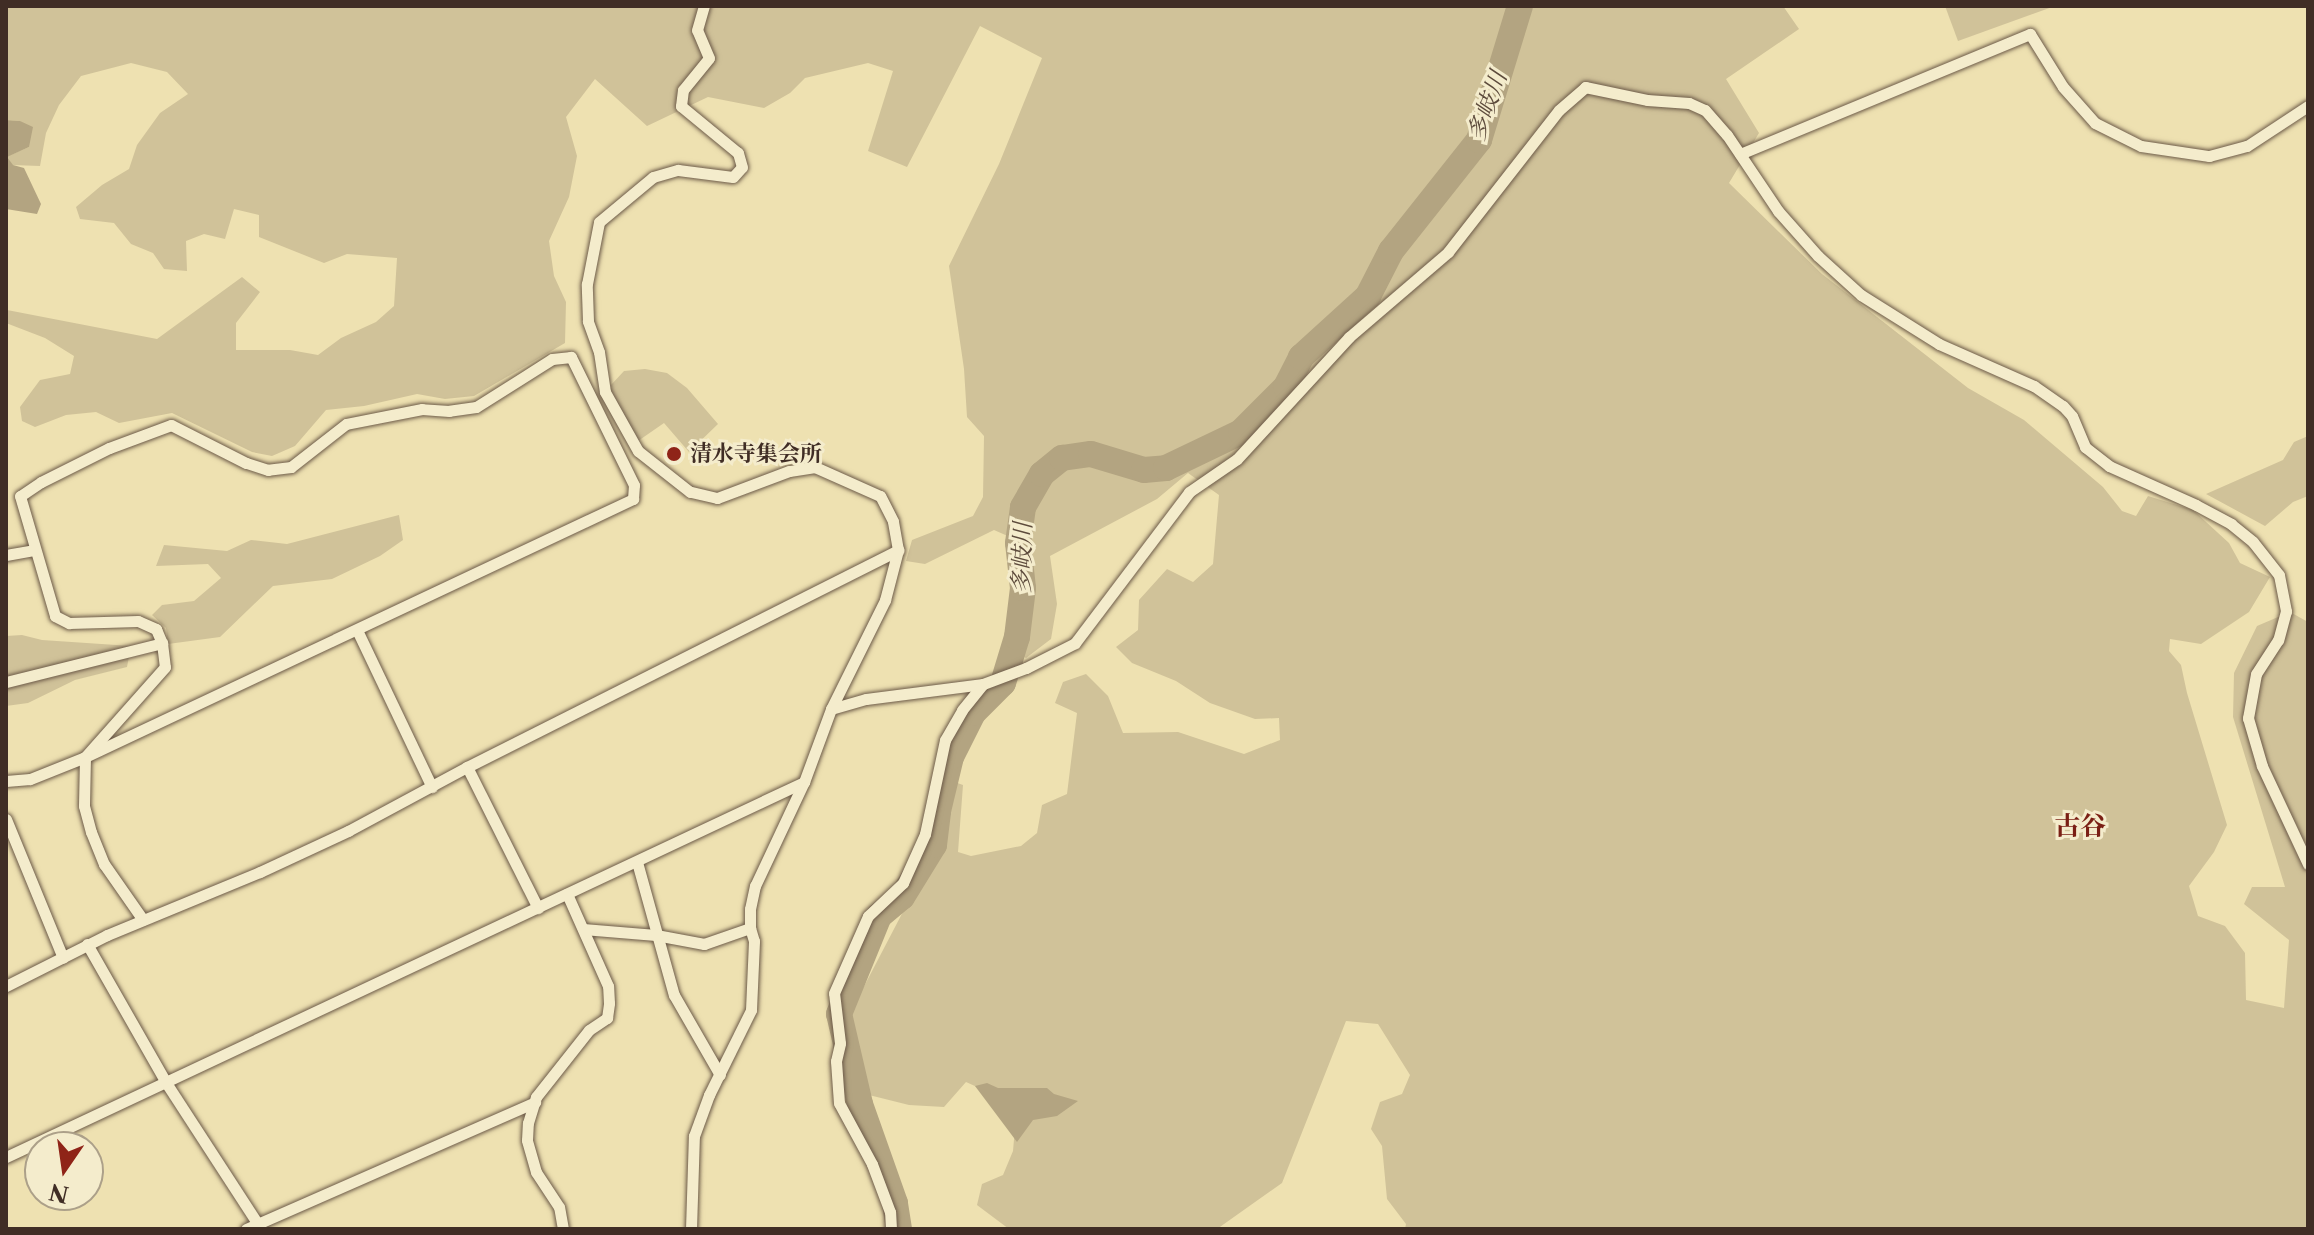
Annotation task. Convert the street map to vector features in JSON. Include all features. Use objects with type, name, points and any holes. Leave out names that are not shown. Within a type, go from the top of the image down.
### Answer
[{"type":"street","points":[[691,1229],[694,1136],[751,1010],[754,941],[750,928],[755,886],[804,782],[831,709],[885,600],[898,550],[893,521],[880,496],[815,467],[789,471],[751,488],[717,498],[690,492],[638,451],[605,392],[599,352],[588,321],[587,284],[599,222],[629,193],[653,177],[678,170],[733,177],[742,167],[738,153],[681,106],[683,90],[709,58],[697,30],[704,6]]},
{"type":"street","points":[[1740,154],[2030,34],[2063,87],[2095,123],[2141,146],[2209,156],[2247,146],[2308,106]]},
{"type":"street","points":[[831,709],[866,699],[983,684],[1026,668],[1075,643],[1189,492],[1237,459],[1349,337],[1448,252],[1559,110],[1585,87],[1697,106],[1720,126],[1781,215],[1818,256],[1861,295],[1939,344],[2034,386],[2072,416],[2085,447],[2109,466],[2231,524],[2262,553],[2279,575],[2286,611],[2278,640],[2256,674],[2248,718],[2262,766],[2308,864]]},
{"type":"street","points":[[6,781],[30,779],[85,757],[633,499],[634,485],[571,357],[552,359],[476,407],[449,411],[422,409],[346,424],[291,467],[268,470],[246,463],[171,425],[109,448],[20,496],[55,616],[69,623],[138,621],[156,629],[162,643],[165,667],[85,757],[84,806],[91,832],[104,864],[143,920]]},
{"type":"street","points":[[622,462],[638,451]]},
{"type":"street","points":[[6,555],[34,550]]},
{"type":"street","points":[[6,986],[87,944],[260,872],[898,550]]},
{"type":"street","points":[[357,630],[432,787]]},
{"type":"street","points":[[6,682],[162,643]]},
{"type":"street","points":[[891,1229],[890,1212],[872,1164],[839,1103],[836,1061],[840,1043],[834,993],[868,916],[903,883],[925,834],[945,740],[962,710],[983,684]]},
{"type":"street","points":[[467,767],[538,908]]},
{"type":"street","points":[[6,1157],[804,782]]},
{"type":"street","points":[[6,819],[63,958]]},
{"type":"street","points":[[637,862],[674,995],[720,1075]]},
{"type":"street","points":[[563,1229],[559,1207],[536,1172],[527,1140],[535,1102],[589,1030],[607,1018],[608,986],[567,894]]},
{"type":"street","points":[[583,929],[656,935],[704,944],[750,928]]},
{"type":"street","points":[[87,944],[165,1081],[255,1227],[535,1102]]},
{"type":"shaded area","points":[[6,6],[1783,6],[1799,29],[1726,79],[1759,133],[1729,183],[1822,274],[1968,388],[2024,420],[2103,487],[2122,511],[2136,516],[2148,496],[2193,510],[2229,543],[2240,563],[2270,577],[2249,612],[2201,644],[2170,639],[2169,651],[2181,665],[2227,825],[2214,852],[2189,886],[2198,916],[2225,926],[2245,953],[2246,1000],[2284,1008],[2289,940],[2244,904],[2252,887],[2285,887],[2233,717],[2234,673],[2257,626],[2290,612],[2308,622],[2308,1229],[1405,1229],[1406,1224],[1387,1199],[1382,1146],[1371,1129],[1380,1102],[1402,1094],[1410,1075],[1378,1024],[1346,1021],[1282,1183],[1217,1229],[1009,1229],[977,1205],[982,1184],[1003,1175],[1013,1151],[1015,1127],[986,1091],[966,1082],[944,1107],[909,1105],[865,1094],[847,1019],[939,850],[949,780],[963,785],[958,852],[971,856],[1021,846],[1037,833],[1042,805],[1067,794],[1077,713],[1055,703],[1063,682],[1086,674],[1108,696],[1123,733],[1178,732],[1244,754],[1280,740],[1279,718],[1255,719],[1210,703],[1176,681],[1132,663],[1116,647],[1138,630],[1139,600],[1167,569],[1193,582],[1213,564],[1219,495],[1188,473],[1157,499],[1050,556],[1057,604],[1051,639],[1026,658],[1019,655],[1028,615],[1026,544],[994,530],[925,564],[906,561],[912,540],[973,516],[983,497],[984,436],[967,417],[964,369],[949,266],[999,164],[1042,58],[980,26],[907,167],[868,151],[893,71],[868,63],[805,78],[790,93],[764,108],[708,97],[647,126],[595,79],[566,117],[577,156],[569,197],[549,241],[554,276],[566,302],[565,343],[474,396],[445,399],[417,394],[364,406],[326,410],[295,446],[272,456],[252,452],[172,413],[119,423],[96,412],[66,415],[35,427],[22,421],[20,407],[40,380],[70,374],[74,356],[45,338],[6,323],[7,310],[157,339],[242,277],[260,292],[236,323],[236,350],[290,350],[318,355],[341,338],[376,322],[394,306],[397,258],[347,254],[324,263],[259,237],[259,215],[234,209],[225,239],[204,234],[186,241],[187,271],[164,269],[153,253],[131,244],[114,223],[80,219],[76,207],[102,185],[129,169],[137,145],[160,113],[188,94],[167,72],[131,63],[81,76],[59,105],[46,133],[40,166],[12,165],[6,157],[29,147],[20,121],[6,120]]},
{"type":"shaded area","points":[[1945,6],[2055,6],[1958,41]]},
{"type":"shaded area","points":[[6,120],[20,121],[33,127],[29,147],[7,157],[13,165],[24,168],[41,204],[37,214],[6,209]]},
{"type":"shaded area","points":[[645,369],[667,373],[687,388],[718,424],[689,452],[664,423],[638,441],[611,395],[611,385],[624,371]]},
{"type":"shaded area","points":[[2308,436],[2308,496],[2293,502],[2265,526],[2206,494],[2283,460],[2294,442]]},
{"type":"shaded area","points":[[399,515],[403,540],[380,556],[332,579],[273,586],[220,637],[168,644],[166,628],[152,615],[162,605],[194,601],[221,578],[208,564],[156,566],[164,545],[227,551],[251,540],[287,544]]},
{"type":"shaded area","points":[[22,635],[42,640],[131,646],[127,667],[75,680],[28,703],[6,706],[6,636]]},
{"type":"shaded area","points":[[987,1083],[998,1088],[1047,1088],[1054,1094],[1078,1101],[1057,1116],[1033,1120],[1017,1142],[975,1086]]},
{"type":"waterway","name":"多岐川","points":[[899,1229],[895,1203],[860,1104],[839,1014],[879,916],[902,897],[934,845],[938,811],[951,757],[973,713],[1003,683],[1017,637],[1023,588],[1018,543],[1023,507],[1042,474],[1062,458],[1091,454],[1144,470],[1166,468],[1241,432],[1286,387],[1301,357],[1368,296],[1391,251],[1479,140],[1520,6]]},
{"type":"place","name":"清水寺集会所","points":[[674,454]]},
{"type":"district","name":"古谷","points":[[2080,827]]}]
